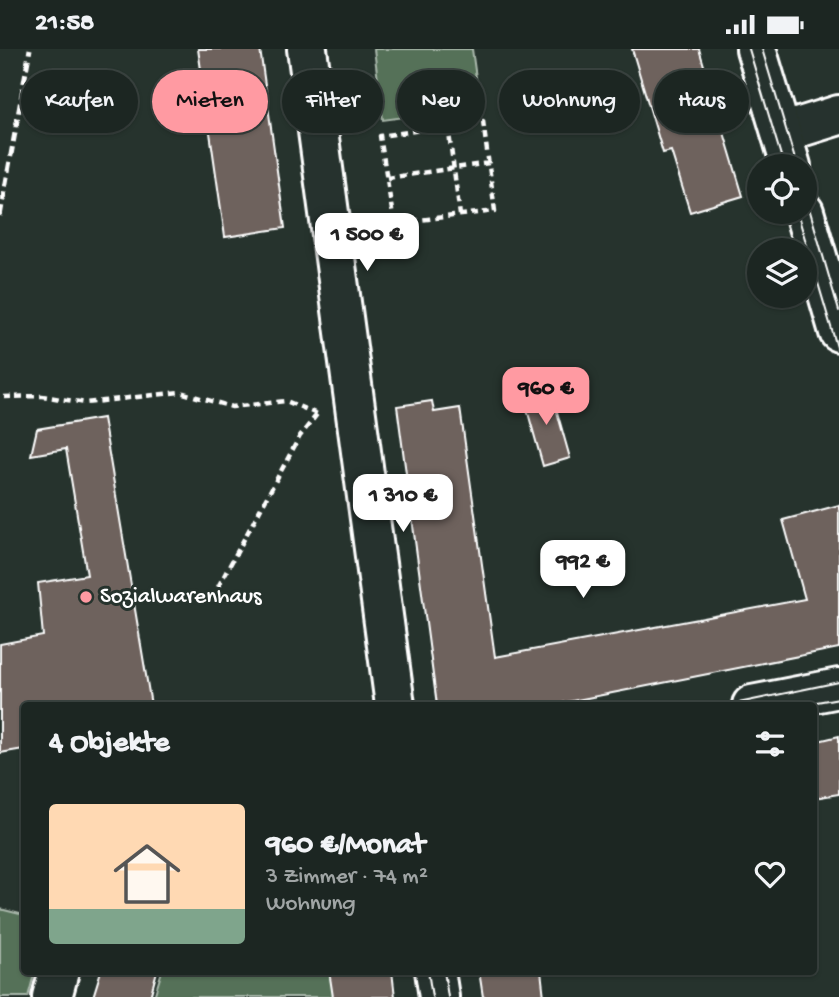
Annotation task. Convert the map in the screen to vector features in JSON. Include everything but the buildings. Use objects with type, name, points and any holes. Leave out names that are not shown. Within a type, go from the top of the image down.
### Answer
[{"type":"street","points":[[307,49],[395,702]]},
{"type":"street","points":[[756,49],[786,150],[839,114]]},
{"type":"street","points":[[810,224],[830,268],[839,332]]},
{"type":"street","points":[[767,702],[839,688]]},
{"type":"street","points":[[52,997],[58,975]]},
{"type":"street","points":[[436,975],[439,997]]},
{"type":"path","points":[[400,133],[380,136],[394,223],[495,211],[485,133]]},
{"type":"path","points":[[449,133],[460,215]]},
{"type":"path","points":[[387,177],[489,163]]},
{"type":"path","points":[[218,587],[300,436],[350,370]]},
{"type":"path","points":[[4,397],[42,397],[86,403],[180,392],[232,407],[286,401],[317,414]]},
{"type":"green space","points":[[374,49],[472,49],[475,70],[397,70],[397,118],[383,120],[383,70],[377,70]]},
{"type":"green space","points":[[0,909],[21,914],[21,975],[34,975],[28,997],[0,997]]},
{"type":"green space","points":[[161,975],[339,975],[343,997],[154,997]]},
{"type":"tram line","points":[[749,49],[780,154]]},
{"type":"tram line","points":[[762,49],[793,154]]},
{"type":"tram line","points":[[801,224],[839,354]]},
{"type":"tram line","points":[[814,224],[839,311]]},
{"type":"tram line","points":[[743,702],[839,682]]},
{"type":"tram line","points":[[817,702],[839,698]]},
{"type":"tram line","points":[[429,975],[432,997]]},
{"type":"tram line","points":[[445,975],[448,997]]},
{"type":"railway","points":[[0,216],[30,49]]},
{"type":"place","name":"Sozialwarenhaus","points":[[86,597]]}]
